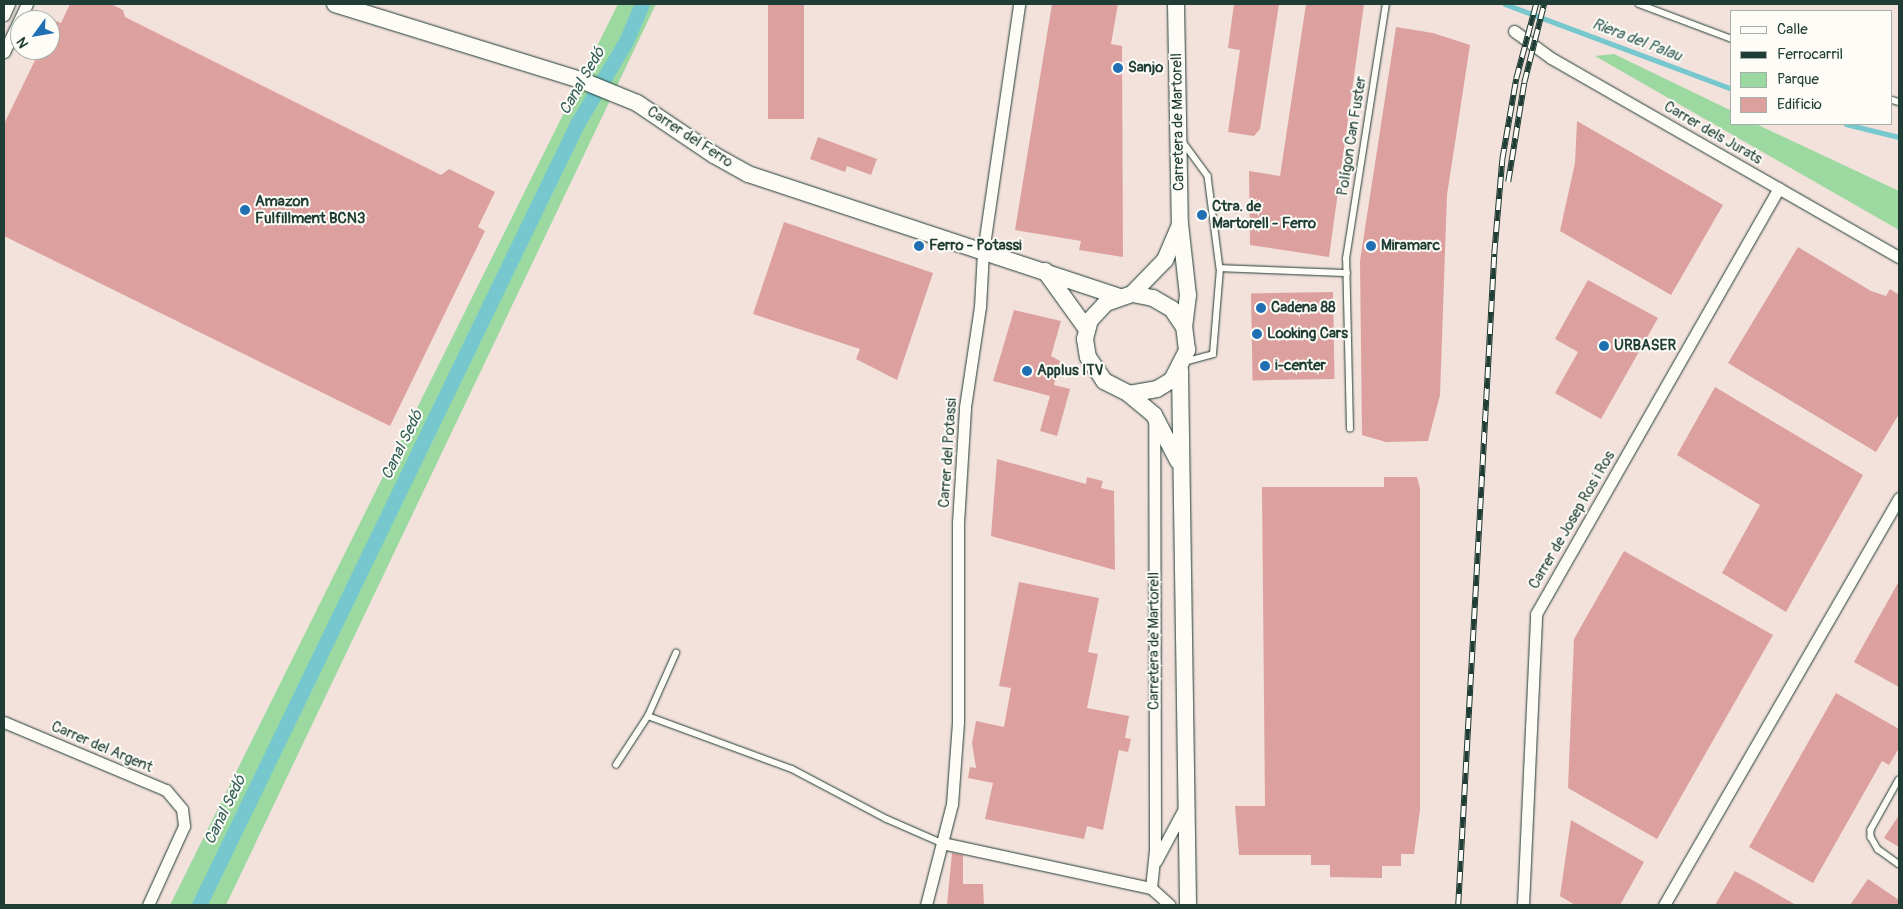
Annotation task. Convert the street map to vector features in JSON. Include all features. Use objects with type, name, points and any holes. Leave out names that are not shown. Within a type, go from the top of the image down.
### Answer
[{"type":"main road","name":"Carrer del Ferro","points":[[335,4],[583,81],[620,95],[748,174],[983,252],[1126,295]]},
{"type":"main road","name":"Carretera de Martorell","points":[[1176,12],[1180,224],[1188,295],[1184,327],[1187,350],[1182,366],[1188,905]]},
{"type":"main road","name":"Carretera de Martorell","points":[[1180,224],[1165,260],[1126,295],[1100,308],[1086,328],[1085,348],[1092,366],[1111,387],[1130,394],[1154,416],[1182,470]]},
{"type":"main road","points":[[1045,271],[1086,328]]},
{"type":"main road","points":[[1126,295],[1162,303],[1184,327]]},
{"type":"main road","points":[[1130,394],[1157,389],[1182,366]]},
{"type":"street","points":[[4,15],[9,4]]},
{"type":"street","points":[[4,52],[27,4]]},
{"type":"street","name":"Carrer del Potassi","points":[[926,905],[952,804],[958,722],[960,494],[983,252],[1019,4]]},
{"type":"street","name":"Carretera de Martorell","points":[[1171,4],[1176,12]]},
{"type":"street","name":"Carrer dels Jurats","points":[[1514,31],[1551,58],[1899,257]]},
{"type":"street","name":"Carrer de Josep Ros i Ros","points":[[1523,905],[1536,614],[1779,188]]},
{"type":"street","name":"Carretera de Martorell","points":[[1154,416],[1153,866],[1157,896]]},
{"type":"street","points":[[1664,905],[1899,498]]},
{"type":"street","name":"Carrer del Argent","points":[[4,722],[166,790],[182,808],[184,826],[148,905]]},
{"type":"street","name":"Carretera de Martorell","points":[[1153,866],[1187,803]]},
{"type":"street","points":[[942,843],[1157,896],[1170,905]]},
{"type":"lane","name":"Polígon Can Fuster","points":[[1350,429],[1346,273],[1386,4]]},
{"type":"lane","points":[[1639,4],[1730,38]]},
{"type":"lane","points":[[1178,136],[1208,176],[1220,268],[1213,354],[1182,366]]},
{"type":"lane","points":[[1220,268],[1346,273]]},
{"type":"lane","points":[[616,765],[648,716],[676,653]]},
{"type":"lane","points":[[648,716],[792,769],[887,819],[942,843]]},
{"type":"lane","points":[[1899,780],[1871,830],[1871,837],[1878,849],[1899,864]]},
{"type":"green space","points":[[618,4],[656,4],[226,905],[170,905]]},
{"type":"green space","points":[[1614,54],[1730,110],[1730,125],[1758,125],[1899,191],[1899,230],[1595,56]]},
{"type":"building","name":"Amazon Fulfillment BCN3","points":[[70,4],[111,4],[123,10],[125,17],[441,175],[449,169],[495,192],[478,227],[485,231],[390,426],[4,236],[4,124],[35,60],[60,60],[61,23]]},
{"type":"building","points":[[768,4],[804,4],[804,119],[768,119]]},
{"type":"building","points":[[1052,4],[1118,4],[1111,44],[1122,46],[1123,257],[1079,250],[1081,241],[1015,230]]},
{"type":"building","points":[[1234,4],[1279,4],[1260,129],[1254,136],[1228,132],[1240,50],[1228,48]]},
{"type":"building","points":[[1306,4],[1364,4],[1329,257],[1250,245],[1249,171],[1280,176]]},
{"type":"building","points":[[1396,27],[1433,33],[1470,45],[1447,195],[1440,395],[1428,441],[1386,442],[1362,435],[1360,261]]},
{"type":"building","points":[[1577,121],[1723,205],[1671,295],[1560,231],[1575,163]]},
{"type":"building","points":[[818,137],[877,159],[871,175],[847,166],[845,172],[810,159]]},
{"type":"building","points":[[784,222],[933,273],[897,380],[856,359],[860,349],[753,314]]},
{"type":"building","points":[[1798,247],[1871,291],[1886,296],[1890,289],[1899,295],[1899,414],[1876,452],[1728,363]]},
{"type":"building","name":"URBASER","points":[[1588,280],[1658,318],[1601,419],[1555,393],[1578,352],[1555,339]]},
{"type":"building","points":[[1333,292],[1335,379],[1253,380],[1251,293]]},
{"type":"building","name":"Applus ITV","points":[[1014,310],[1061,321],[1051,356],[1060,361],[1054,385],[1070,389],[1057,436],[1040,431],[1050,396],[993,381]]},
{"type":"building","points":[[1715,387],[1863,475],[1786,612],[1722,573],[1760,505],[1677,455]]},
{"type":"building","points":[[997,459],[1086,484],[1087,477],[1103,481],[1101,488],[1114,491],[1115,570],[991,536]]},
{"type":"building","points":[[1384,477],[1417,477],[1420,488],[1420,810],[1414,854],[1401,854],[1401,866],[1382,866],[1382,878],[1330,877],[1330,865],[1311,865],[1311,855],[1239,855],[1235,806],[1265,806],[1262,487],[1384,487]]},
{"type":"building","points":[[1624,551],[1773,635],[1657,839],[1568,788],[1574,639]]},
{"type":"building","points":[[1899,581],[1899,687],[1854,662]]},
{"type":"building","points":[[1019,582],[1099,598],[1088,652],[1098,654],[1087,708],[1129,716],[1125,738],[1131,739],[1128,752],[1119,750],[1103,830],[1087,826],[1084,839],[985,819],[993,783],[968,778],[970,767],[976,768],[972,743],[976,721],[1004,727],[1011,688],[999,686]]},
{"type":"building","points":[[1836,693],[1899,729],[1899,748],[1889,765],[1882,761],[1813,883],[1749,847]]},
{"type":"building","points":[[1899,815],[1899,847],[1884,838]]},
{"type":"building","points":[[1571,820],[1644,862],[1620,905],[1575,905],[1560,896]]},
{"type":"building","points":[[952,853],[963,855],[963,884],[983,884],[984,905],[947,905]]},
{"type":"building","points":[[1735,871],[1754,881],[1796,905],[1715,905]]},
{"type":"building","points":[[1868,879],[1899,900],[1899,905],[1850,905]]},
{"type":"waterway","name":"Canal Sedó","points":[[199,905],[577,124],[626,41],[642,4]]},
{"type":"waterway","name":"Riera del Palau","points":[[1505,4],[1730,88]]},
{"type":"waterway","name":"Riera del Palau","points":[[1850,125],[1899,137]]},
{"type":"railway","points":[[1458,905],[1494,254],[1502,160],[1516,79],[1536,4]]},
{"type":"railway","points":[[1508,182],[1524,83],[1544,4]]},
{"type":"place","name":"Sanjo","points":[[1118,68]]},
{"type":"place","name":"Amazon Fulfillment BCN3","points":[[245,210]]},
{"type":"place","name":"Ctra. de Martorell - Ferro","points":[[1202,215]]},
{"type":"place","name":"Ferro - Potassi","points":[[919,246]]},
{"type":"place","name":"Miramarc","points":[[1371,246]]},
{"type":"place","name":"Cadena 88","points":[[1261,308]]},
{"type":"place","name":"Looking Cars","points":[[1257,334]]},
{"type":"place","name":"URBASER","points":[[1604,346]]},
{"type":"place","name":"i-center","points":[[1265,366]]},
{"type":"place","name":"Applus ITV","points":[[1027,371]]}]
